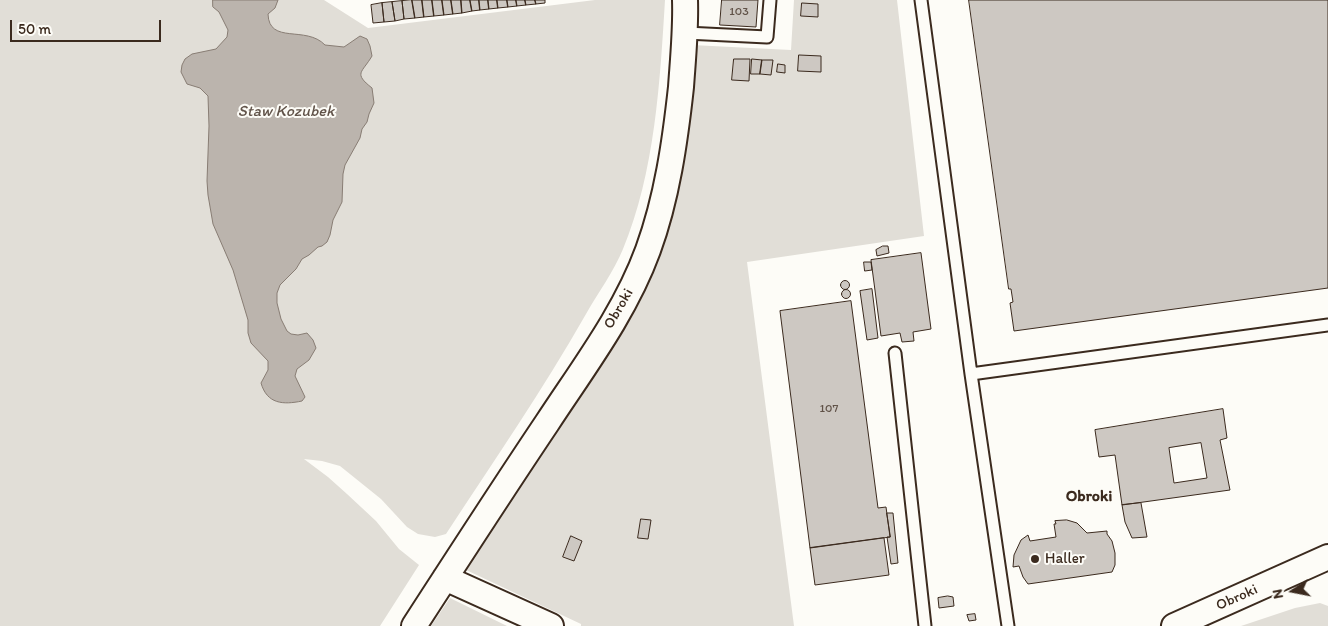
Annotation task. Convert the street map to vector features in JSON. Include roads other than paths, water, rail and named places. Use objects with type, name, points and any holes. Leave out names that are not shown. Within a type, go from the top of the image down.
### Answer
[{"type":"street","name":"Obroki","points":[[414,626],[622,306],[638,275],[656,227],[668,180],[677,128],[686,33],[685,0]]},
{"type":"street","name":"Obroki","points":[[1174,626],[1328,557]]},
{"type":"street","points":[[445,578],[551,626]]},
{"type":"lane","points":[[686,33],[767,37],[770,0]]},
{"type":"lane","points":[[921,0],[971,374],[1008,626]]},
{"type":"lane","points":[[971,374],[1328,325]]},
{"type":"lane","points":[[895,353],[925,626]]},
{"type":"water","name":"Staw Kozubek","points":[[213,0],[278,0],[275,8],[268,14],[270,23],[281,32],[308,36],[317,39],[325,45],[344,47],[360,36],[367,39],[370,46],[372,56],[361,76],[372,88],[374,103],[360,138],[345,165],[342,202],[333,220],[330,235],[327,242],[302,259],[296,269],[280,285],[277,293],[277,303],[281,319],[287,331],[298,335],[307,333],[313,340],[316,348],[309,360],[297,369],[295,376],[305,397],[302,401],[282,403],[272,399],[264,390],[261,383],[268,370],[268,361],[251,343],[248,333],[248,320],[233,270],[213,224],[207,181],[208,96],[200,88],[187,84],[181,72],[185,59],[192,54],[216,49],[227,37],[228,30],[219,12],[213,7]]},
{"type":"place","name":"Haller","points":[[1035,559]]},
{"type":"district","name":"Obroki","points":[[1089,497]]}]
